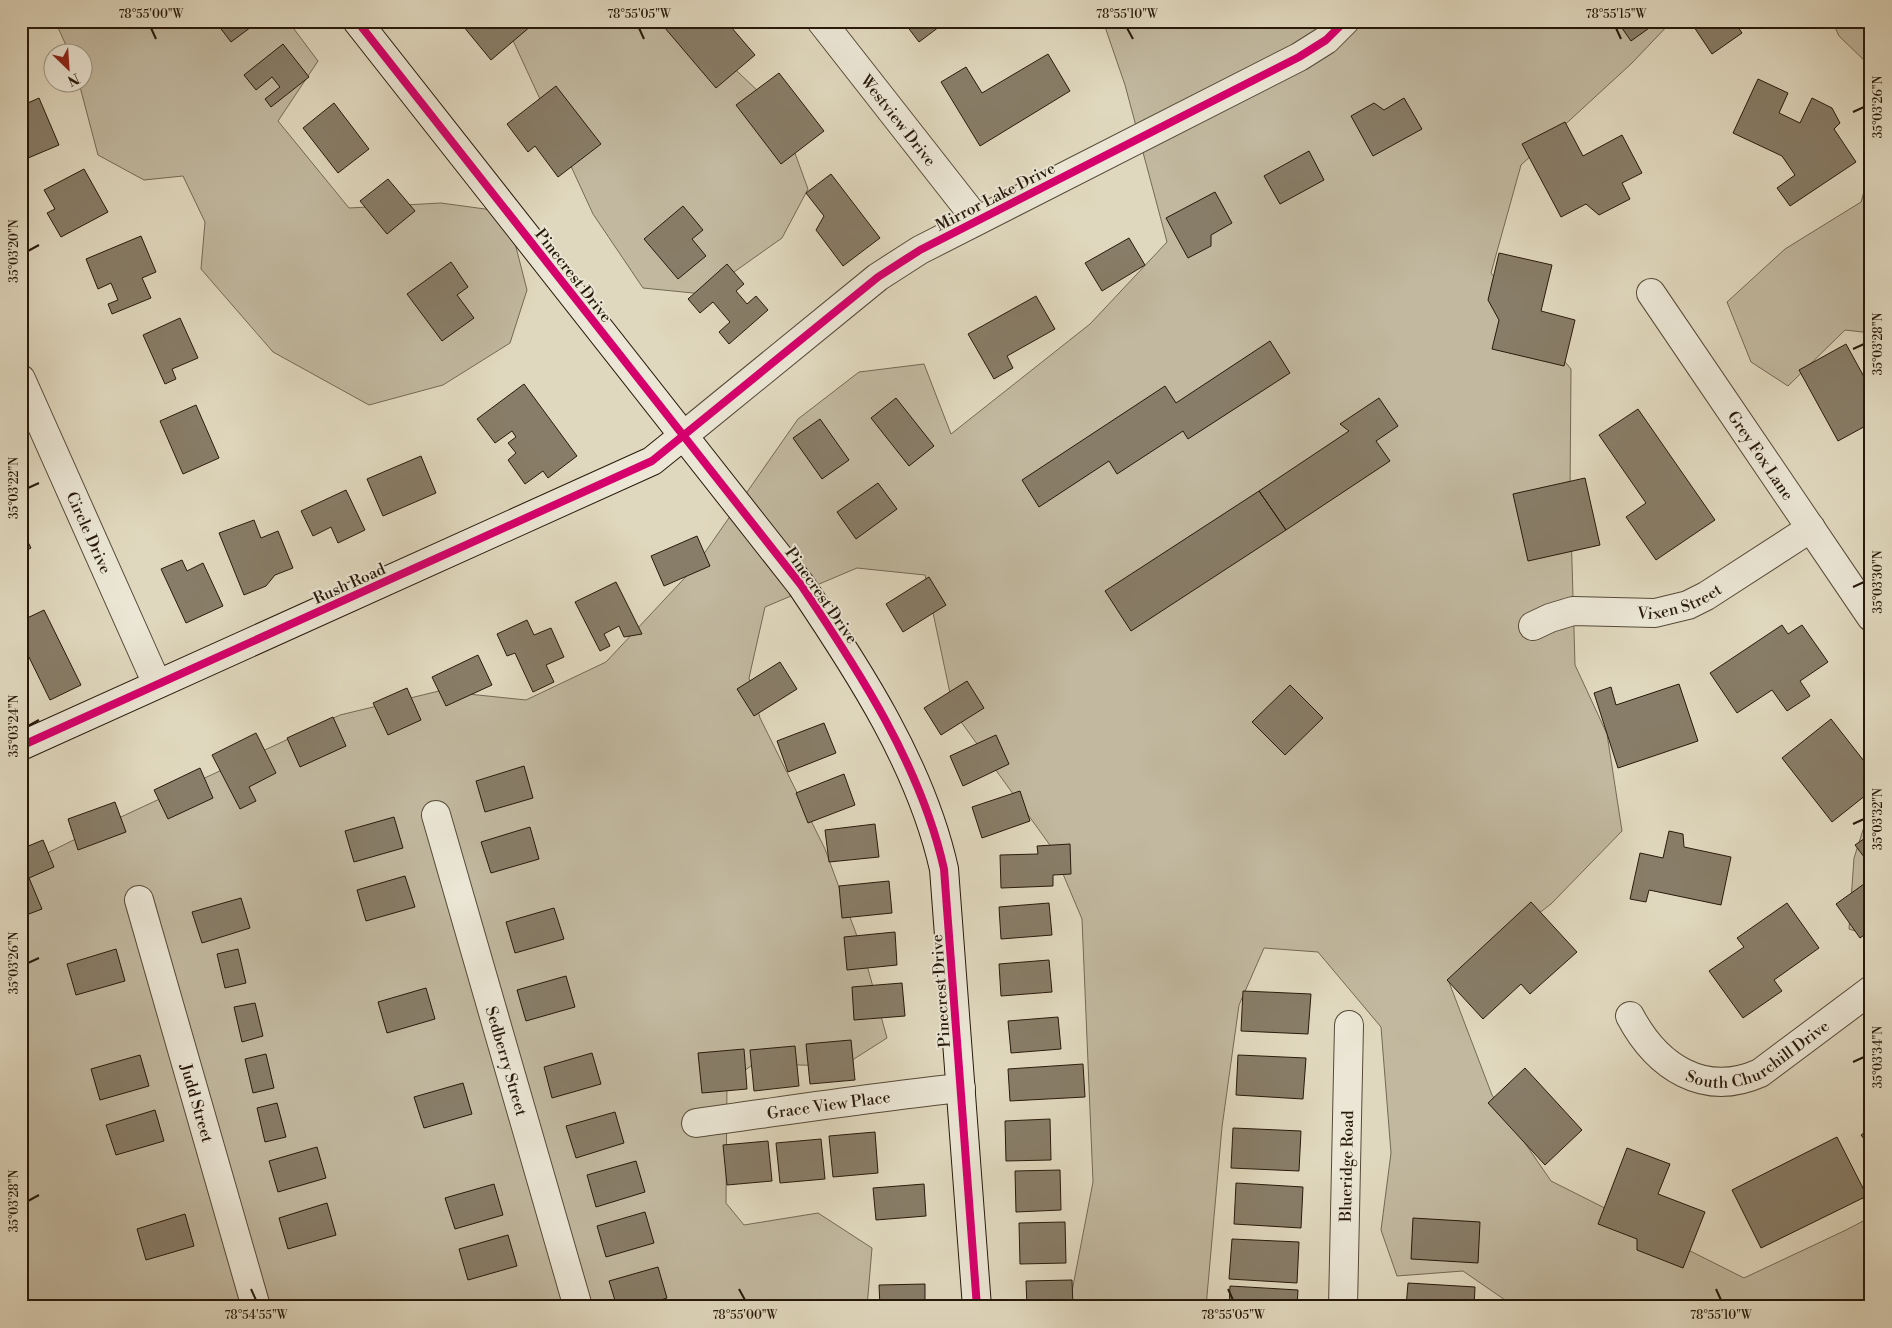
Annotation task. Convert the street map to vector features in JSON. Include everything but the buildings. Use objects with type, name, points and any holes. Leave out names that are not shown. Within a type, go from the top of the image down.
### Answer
[{"type":"street","name":"Pinecrest Drive","points":[[357,21],[801,585],[840,643],[885,721],[913,778],[937,837],[944,869],[977,1307]]},
{"type":"street","name":"Westview Drive","points":[[821,21],[977,220]]},
{"type":"street","name":"Mirror Lake Drive","points":[[683,436],[878,277],[920,250],[1299,57],[1326,40],[1345,21]]},
{"type":"street","name":"Grey Fox Lane","points":[[1651,293],[1871,617]]},
{"type":"street","name":"Circle Drive","points":[[21,379],[158,684]]},
{"type":"street","name":"Rush Road","points":[[21,746],[652,461],[683,436]]},
{"type":"street","name":"Vixen Street","points":[[1533,626],[1550,618],[1573,611],[1654,613],[1688,605],[1706,596],[1811,528]]},
{"type":"street","name":"Sedberry Street","points":[[436,814],[578,1307]]},
{"type":"street","name":"Judd Street","points":[[139,900],[256,1307]]},
{"type":"street","name":"South Churchill Drive","points":[[1630,1016],[1647,1043],[1670,1065],[1698,1080],[1730,1083],[1746,1080],[1760,1073],[1871,990]]},
{"type":"street","name":"Blueridge Road","points":[[1343,1307],[1349,1026]]},
{"type":"street","name":"Grace View Place","points":[[696,1122],[850,1103],[878,1097],[961,1088]]},
{"type":"shaded area","points":[[55,21],[288,21],[318,61],[278,121],[349,208],[441,203],[507,212],[527,290],[510,343],[443,385],[369,405],[273,352],[201,269],[205,222],[183,176],[144,180],[98,155],[81,92],[92,92],[92,42],[64,42]]},
{"type":"shaded area","points":[[504,21],[691,21],[698,34],[780,112],[808,189],[782,238],[703,294],[643,288],[593,214]]},
{"type":"shaded area","points":[[1103,21],[1672,21],[1632,63],[1521,165],[1491,273],[1571,369],[1570,494],[1575,665],[1607,734],[1622,831],[1551,904],[1449,982],[1492,1095],[1551,1181],[1744,1278],[1871,1217],[1871,1307],[1507,1307],[1505,1300],[1463,1271],[1397,1276],[1381,1230],[1391,1153],[1381,1027],[1318,952],[1264,948],[1239,1005],[1222,1127],[1206,1307],[1069,1307],[1093,1182],[1082,919],[1052,848],[954,712],[925,575],[857,568],[765,607],[749,678],[760,718],[825,849],[865,958],[887,1038],[843,1066],[798,1065],[758,1061],[727,1083],[726,1203],[744,1225],[818,1213],[872,1248],[867,1307],[21,1307],[21,866],[108,823],[340,715],[439,691],[526,700],[606,662],[694,568],[798,419],[859,372],[924,364],[951,434],[1090,324],[1167,242],[1125,85]]},
{"type":"shaded area","points":[[1832,21],[1871,21],[1871,88],[1868,64],[1839,36]]},
{"type":"shaded area","points":[[1871,167],[1871,333],[1845,330],[1788,386],[1751,362],[1727,302],[1785,249],[1861,202]]},
{"type":"shaded area","points":[[1871,805],[1871,936],[1849,929],[1854,858]]},
{"type":"cycle path","points":[[357,21],[801,585],[866,685],[904,757],[934,831],[944,869],[977,1307]]},
{"type":"cycle path","points":[[21,746],[652,461],[878,277],[920,250],[1299,57],[1326,40],[1345,21]]}]
